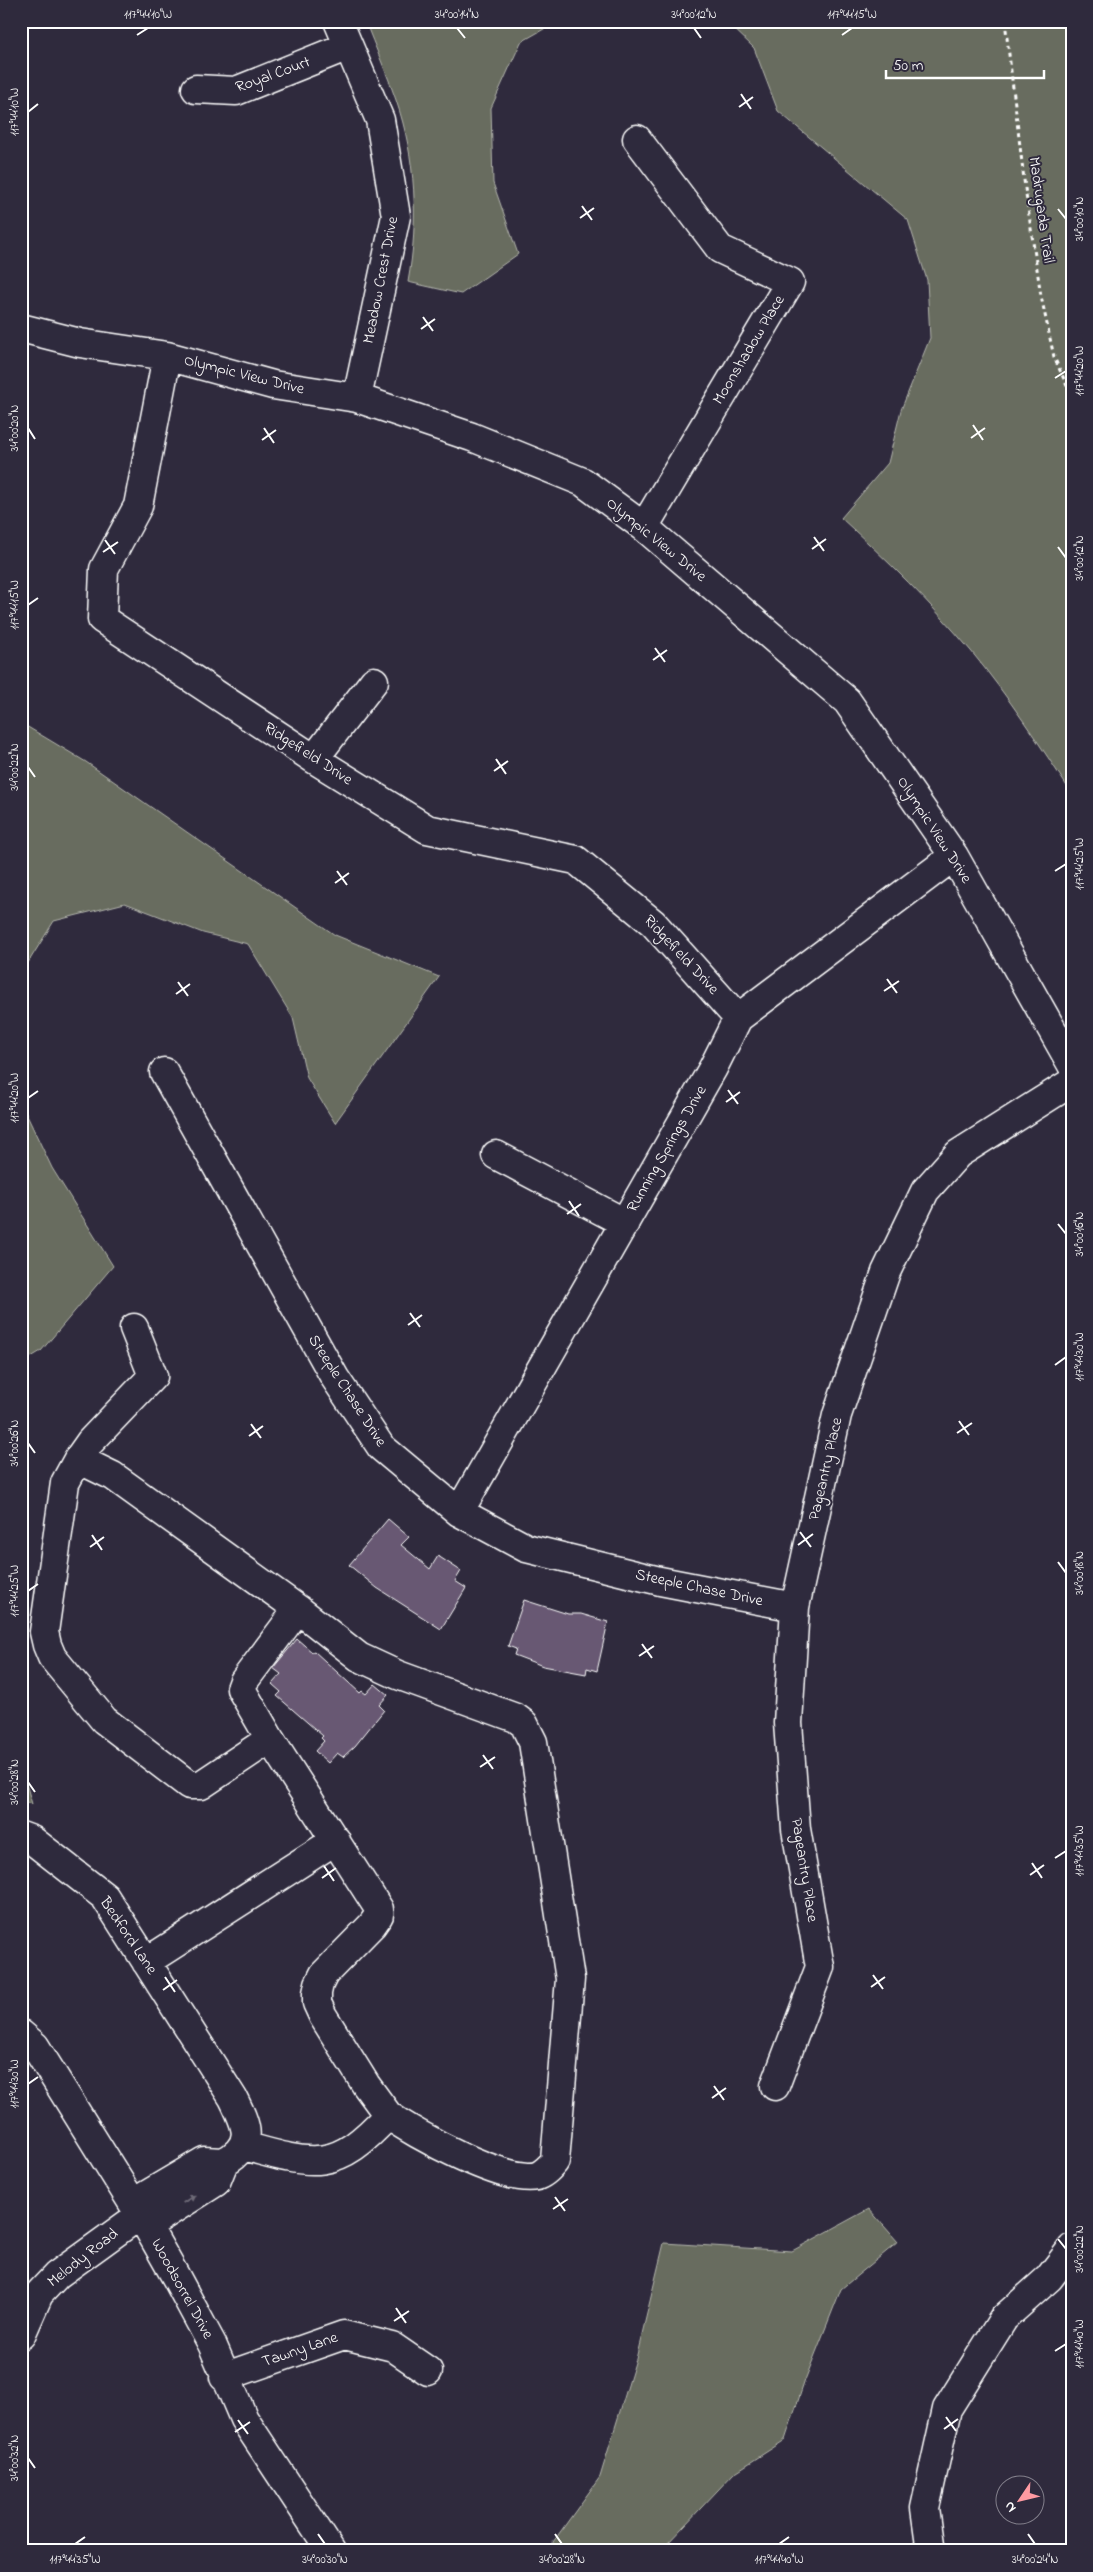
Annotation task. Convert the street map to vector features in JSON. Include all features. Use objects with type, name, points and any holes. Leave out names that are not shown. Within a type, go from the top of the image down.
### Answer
[{"type":"street","name":"Meadow Crest Drive","points":[[338,21],[380,120],[396,216],[357,398]]},
{"type":"street","name":"Royal Court","points":[[196,89],[236,91],[348,46]]},
{"type":"street","name":"Moonshadow Place","points":[[637,140],[720,249],[790,282],[644,527]]},
{"type":"street","name":"Olympic View Drive","points":[[21,328],[80,343],[167,356],[273,385],[357,398],[472,437],[582,482],[644,527],[847,702],[954,856],[1072,1065]]},
{"type":"street","name":"Ridgefield Drive","points":[[167,356],[138,506],[104,568],[102,619],[314,759],[427,829],[576,860],[653,923],[738,1018]]},
{"type":"street","points":[[314,759],[374,681]]},
{"type":"street","name":"Running Springs Drive","points":[[460,1512],[713,1068],[738,1018],[954,856]]},
{"type":"street","name":"Steeple Chase Drive","points":[[164,1072],[335,1378],[381,1447],[460,1512],[526,1548],[660,1581],[795,1608]]},
{"type":"street","name":"Pageantry Place","points":[[775,2086],[820,1967],[796,1829],[788,1722],[795,1608],[837,1415],[886,1272],[925,1191],[958,1154],[1072,1082]]},
{"type":"street","points":[[496,1155],[624,1223]]},
{"type":"street","points":[[134,1328],[153,1376],[90,1442],[78,1458],[65,1483],[44,1632],[52,1657],[104,1720],[189,1785],[201,1785],[270,1739]]},
{"type":"street","points":[[78,1458],[114,1476],[298,1609],[366,1660],[398,1675],[516,1718],[524,1724],[532,1742],[570,1979],[555,2160],[549,2169],[538,2176],[510,2174],[494,2169],[410,2130],[388,2114],[346,2054],[317,2003],[318,1984],[324,1974],[379,1916],[380,1909],[270,1739],[241,1689],[244,1681],[298,1609]]},
{"type":"street","name":"Bedford Lane","points":[[21,1836],[32,1840],[105,1897],[233,2098],[244,2120],[234,2154]]},
{"type":"street","points":[[146,1962],[336,1840]]},
{"type":"street","name":"Woodsorrel Drive","points":[[21,2034],[35,2046],[140,2214],[212,2344],[224,2377],[244,2419],[331,2551]]},
{"type":"street","points":[[234,2154],[277,2155],[322,2162],[342,2155],[360,2144],[388,2114]]},
{"type":"street","name":"Melody Road","points":[[21,2335],[39,2294],[57,2275],[140,2214],[216,2182],[234,2154]]},
{"type":"street","points":[[930,2551],[925,2508],[947,2409],[1004,2318],[1049,2278],[1072,2248]]},
{"type":"street","name":"Tawny Lane","points":[[224,2377],[344,2335],[393,2347],[428,2371]]},
{"type":"path","name":"Madrugada Trail","points":[[1005,21],[1025,188],[1041,296],[1054,357],[1072,397]]},
{"type":"green space","points":[[365,21],[558,21],[521,42],[491,108],[493,183],[518,254],[461,294],[408,282],[414,236],[414,190],[408,144],[396,100]]},
{"type":"green space","points":[[726,21],[1072,21],[1072,794],[1011,703],[971,651],[908,582],[841,518],[888,463],[901,410],[930,338],[927,280],[908,220],[778,111],[754,48]]},
{"type":"green space","points":[[21,723],[86,762],[335,935],[439,977],[335,1123],[307,1078],[293,1018],[248,944],[203,933],[125,903],[54,921],[21,974]]},
{"type":"green space","points":[[21,1103],[52,1168],[113,1266],[41,1351],[21,1363]]},
{"type":"green space","points":[[21,1766],[32,1804],[21,1800]]},
{"type":"green space","points":[[869,2209],[898,2242],[841,2289],[805,2380],[785,2440],[734,2473],[667,2544],[664,2551],[553,2551],[553,2542],[600,2477],[636,2359],[664,2243],[792,2251]]},
{"type":"building","points":[[388,1519],[409,1537],[401,1545],[430,1569],[438,1556],[461,1571],[455,1581],[466,1588],[441,1629],[377,1588],[349,1565]]},
{"type":"building","points":[[524,1600],[568,1614],[581,1614],[608,1622],[597,1671],[587,1668],[586,1674],[543,1666],[514,1655],[516,1649],[508,1646]]},
{"type":"building","points":[[297,1639],[312,1652],[314,1651],[360,1693],[362,1691],[366,1694],[375,1684],[388,1695],[379,1705],[384,1710],[355,1746],[343,1757],[337,1753],[328,1763],[315,1751],[324,1741],[321,1738],[323,1736],[277,1696],[281,1692],[272,1684],[281,1674],[273,1668]]}]
